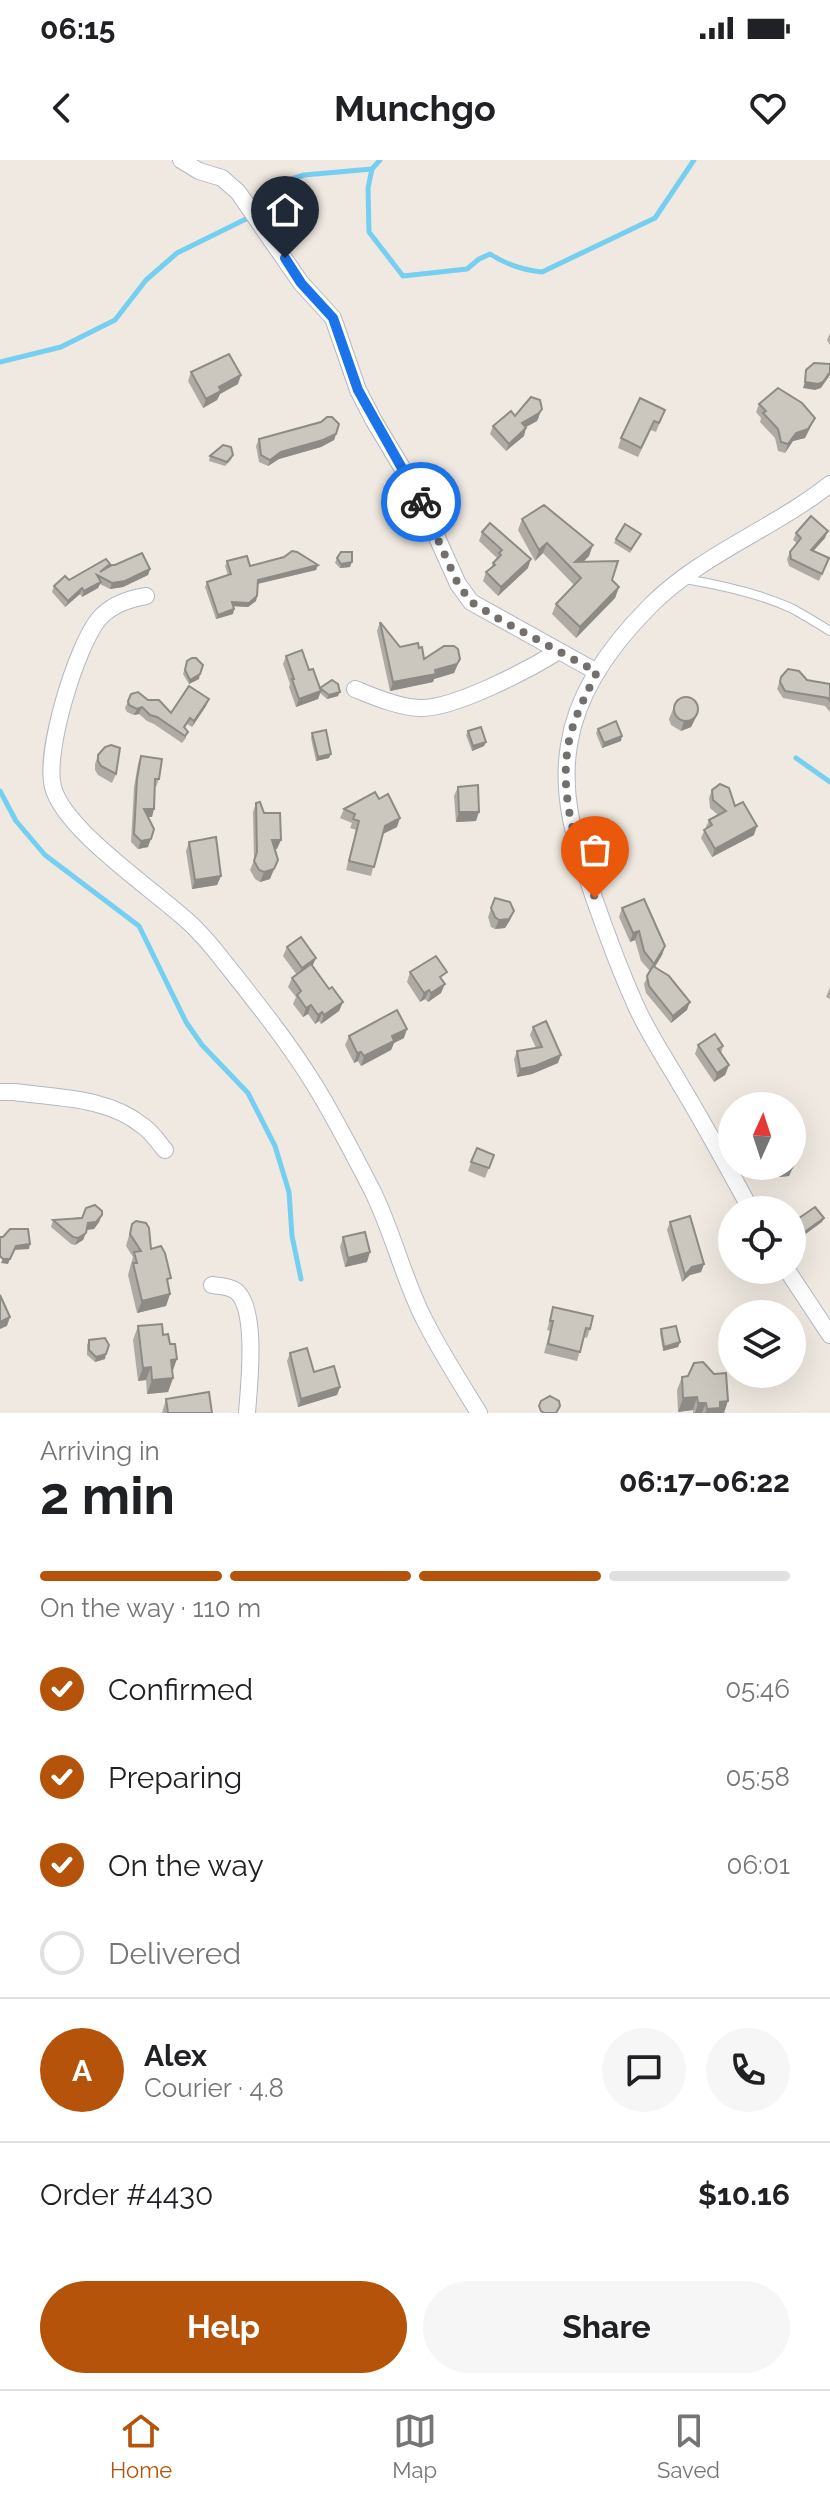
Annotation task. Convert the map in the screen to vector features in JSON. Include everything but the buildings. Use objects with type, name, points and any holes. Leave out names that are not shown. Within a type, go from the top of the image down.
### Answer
[{"type":"street","points":[[181,160],[199,171],[222,178],[238,192],[301,283],[333,318],[358,390],[416,491],[458,584],[471,602],[597,672]]},
{"type":"street","points":[[743,1196],[634,1003],[603,923],[574,837],[566,800],[569,742],[576,718],[597,672],[623,635],[652,603],[683,579],[760,528],[809,501],[830,484]]},
{"type":"street","points":[[146,596],[111,608],[98,620],[83,649],[63,704],[51,772],[53,788],[74,821],[193,926],[296,1056],[373,1193],[424,1319],[479,1413]]},
{"type":"street","points":[[355,689],[395,703],[430,707],[510,678],[557,652]]},
{"type":"street","points":[[0,1092],[111,1106],[146,1127],[165,1150]]},
{"type":"street","points":[[796,1284],[830,1335]]},
{"type":"street","points":[[212,1285],[229,1287],[244,1302],[250,1344],[247,1413]]},
{"type":"lane","points":[[683,579],[767,599],[792,609],[830,631]]},
{"type":"waterway","points":[[380,160],[372,169],[368,188],[369,232],[403,276],[467,269],[490,254],[515,266],[542,272],[655,218],[694,160]]},
{"type":"waterway","points":[[261,211],[282,182],[304,175],[372,169]]},
{"type":"waterway","points":[[0,362],[61,347],[115,320],[146,280],[177,253],[250,217]]},
{"type":"waterway","points":[[796,758],[830,782]]},
{"type":"waterway","points":[[0,791],[16,821],[45,855],[139,926],[186,1022],[202,1045],[248,1093],[275,1146],[289,1192],[292,1236],[301,1279]]},
{"type":"way so far","points":[[421,502],[458,584],[471,602],[597,672],[576,718],[569,742],[566,773],[566,800],[574,837],[595,898]]},
{"type":"route","points":[[285,258],[301,283],[333,318],[358,390],[421,502]]}]
